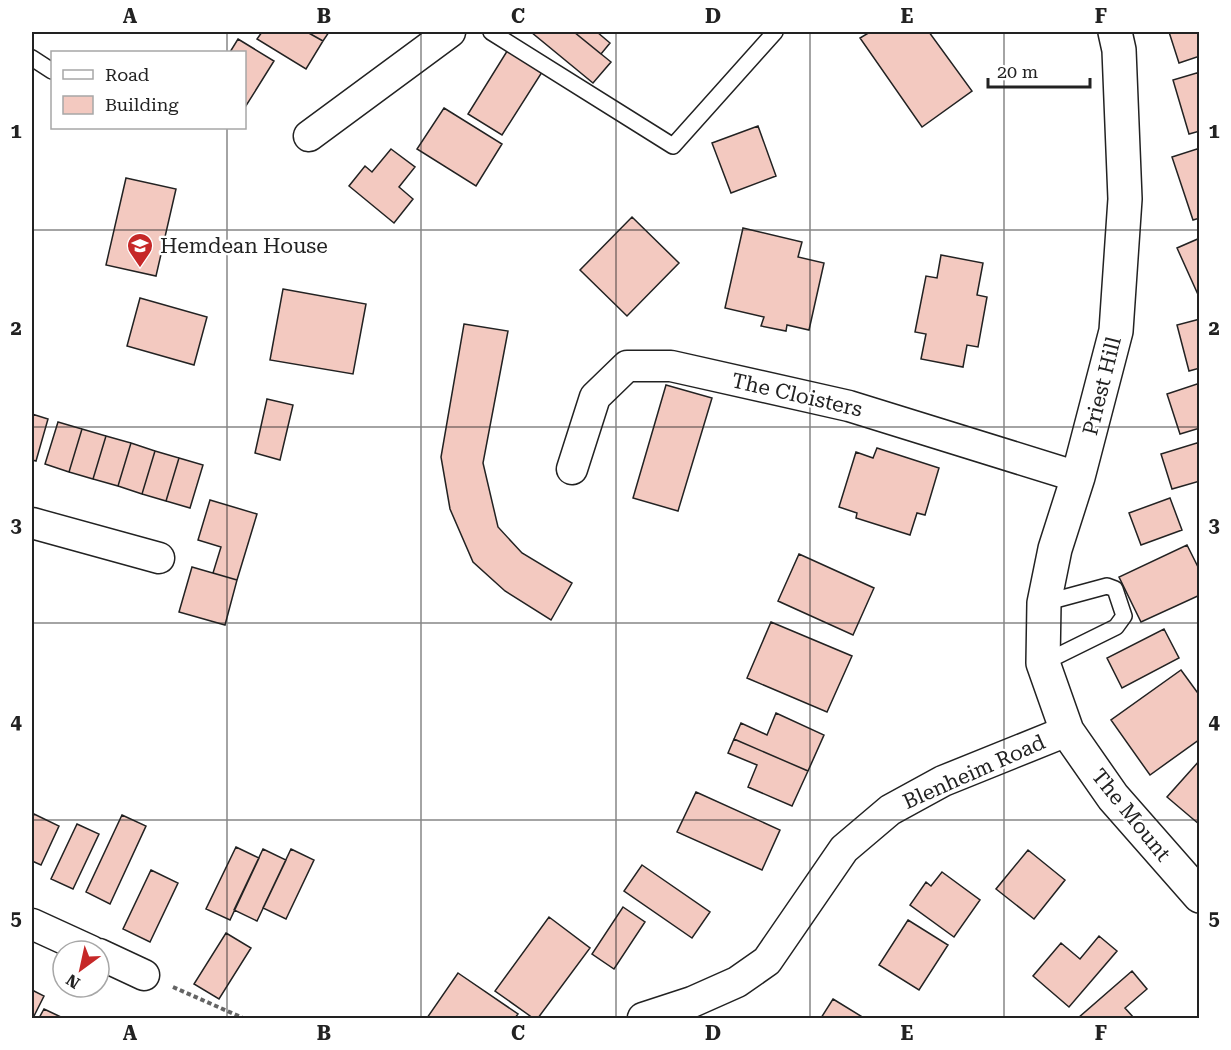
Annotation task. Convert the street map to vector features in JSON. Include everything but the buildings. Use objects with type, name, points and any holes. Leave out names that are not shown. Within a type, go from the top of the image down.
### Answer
[{"type":"street","points":[[309,136],[450,32]]},
{"type":"street","name":"Priest Hill","points":[[1067,730],[1042,663],[1044,603],[1055,549],[1078,477],[1116,331],[1125,199],[1119,50],[1115,32]]},
{"type":"street","name":"The Cloisters","points":[[572,469],[595,397],[627,366],[671,366],[849,406],[1078,477]]},
{"type":"street","points":[[32,523],[159,558]]},
{"type":"street","name":"The Mount","points":[[1067,730],[1113,797],[1200,896]]},
{"type":"street","name":"Blenheim Road","points":[[643,1018],[692,1002],[737,982],[767,961],[844,849],[890,810],[943,781],[1067,730]]},
{"type":"street","points":[[32,924],[65,939]]},
{"type":"street","points":[[111,960],[144,975]]},
{"type":"lane","points":[[491,32],[673,146],[775,32]]},
{"type":"lane","points":[[32,58],[51,70]]},
{"type":"lane","points":[[1042,663],[1116,627],[1124,616],[1115,589],[1107,586],[1044,603]]},
{"type":"path","points":[[144,975],[243,1018]]},
{"type":"place","name":"Hemdean House","points":[[140,269]]}]
